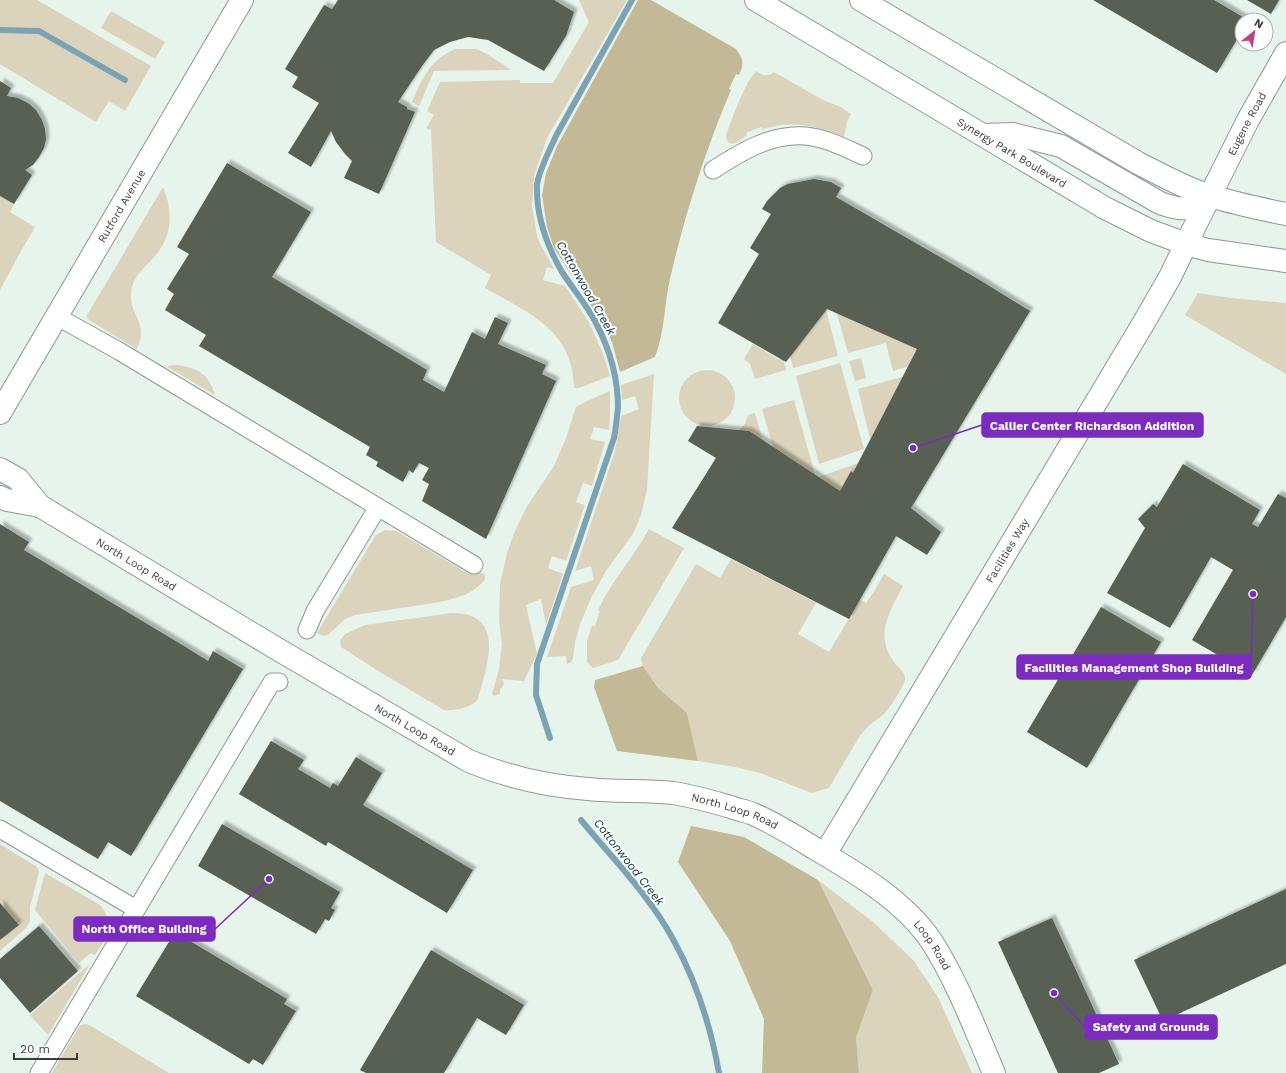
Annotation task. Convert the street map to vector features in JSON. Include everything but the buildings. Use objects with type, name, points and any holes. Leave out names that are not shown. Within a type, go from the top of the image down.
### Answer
[{"type":"street","name":"Rutford Avenue","points":[[0,413],[242,0]]},
{"type":"street","name":"Synergy Park Boulevard","points":[[756,0],[1105,208],[1151,231],[1186,244],[1216,252],[1286,261]]},
{"type":"street","points":[[861,0],[1138,162],[1172,180],[1210,196],[1253,208],[1286,214]]},
{"type":"street","name":"Eugene Road","points":[[1186,244],[1248,120],[1286,53]]},
{"type":"street","points":[[983,135],[1013,134],[1061,146],[1160,203],[1177,209],[1195,206],[1210,196]]},
{"type":"street","points":[[713,170],[739,153],[762,142],[786,136],[806,136],[825,140],[863,156]]},
{"type":"street","name":"Facilities Way","points":[[825,854],[1143,324],[1170,277],[1186,244]]},
{"type":"street","points":[[56,316],[474,565]]},
{"type":"street","name":"North Loop Road","points":[[0,469],[18,479],[40,506],[279,650],[469,761],[510,776],[549,785],[588,789],[675,794],[714,802],[753,814],[825,854]]},
{"type":"street","name":"North Loop Road","points":[[0,496],[7,500],[40,506]]},
{"type":"street","points":[[307,630],[315,611],[378,507]]},
{"type":"street","points":[[39,1073],[272,682],[279,682]]},
{"type":"street","points":[[0,829],[136,909]]},
{"type":"street","name":"Loop Road","points":[[825,854],[870,884],[899,906],[931,941],[953,981],[994,1073]]},
{"type":"shaded area","points":[[0,0],[37,0],[151,66],[125,111],[109,101],[96,122],[0,64]]},
{"type":"shaded area","points":[[579,0],[627,0],[547,138],[534,176],[532,207],[538,240],[554,269],[547,267],[543,280],[565,286],[588,321],[602,351],[610,376],[579,388],[574,388],[572,368],[566,351],[557,337],[532,315],[485,288],[491,275],[436,242],[431,130],[426,128],[434,115],[427,111],[440,82],[520,80],[520,83],[553,83],[589,22]]},
{"type":"shaded area","points":[[638,0],[651,0],[736,49],[742,59],[742,67],[739,75],[736,74],[729,89],[731,90],[704,159],[689,207],[670,279],[663,328],[655,357],[620,372],[612,342],[601,321],[554,248],[547,227],[542,195],[546,173],[557,146]]},
{"type":"shaded area","points":[[111,11],[165,42],[155,59],[101,28]]},
{"type":"shaded area","points":[[456,49],[477,49],[511,70],[434,71],[419,106],[412,102],[428,70],[440,58]]},
{"type":"shaded area","points":[[756,71],[765,75],[770,75],[774,72],[823,100],[841,107],[851,114],[847,122],[844,137],[823,129],[795,124],[774,126],[763,129],[761,127],[746,133],[747,135],[735,143],[730,143],[726,136],[747,84]]},
{"type":"shaded area","points":[[163,187],[170,214],[168,231],[161,248],[136,277],[131,294],[131,302],[140,325],[141,332],[137,349],[86,317]]},
{"type":"shaded area","points":[[0,196],[14,204],[10,212],[35,227],[0,290]]},
{"type":"shaded area","points":[[830,289],[931,347],[923,362],[893,371],[886,343],[848,353]]},
{"type":"shaded area","points":[[821,290],[838,356],[793,368],[788,346]]},
{"type":"shaded area","points":[[1198,293],[1231,298],[1286,303],[1286,374],[1185,315]]},
{"type":"shaded area","points":[[753,344],[779,360],[782,356],[786,370],[755,379],[750,364],[744,359]]},
{"type":"shaded area","points":[[861,358],[866,378],[855,381],[849,361]]},
{"type":"shaded area","points":[[840,363],[864,449],[819,464],[796,376]]},
{"type":"shaded area","points":[[178,365],[192,368],[206,377],[215,395],[166,366]]},
{"type":"shaded area","points":[[701,370],[713,370],[723,374],[731,382],[735,392],[735,404],[731,414],[723,422],[713,426],[701,426],[691,422],[683,414],[679,404],[679,392],[683,382],[691,374]]},
{"type":"shaded area","points":[[917,373],[872,447],[858,389]]},
{"type":"shaded area","points":[[654,374],[647,489],[641,515],[634,532],[606,571],[592,596],[580,624],[573,658],[571,662],[567,664],[566,656],[547,657],[571,587],[594,580],[591,566],[575,571],[615,451],[621,416],[639,409],[635,396],[622,400],[621,385]]},
{"type":"shaded area","points":[[610,391],[609,430],[594,427],[590,439],[605,442],[592,486],[583,483],[576,502],[585,505],[566,561],[552,556],[548,568],[563,574],[546,625],[541,599],[526,605],[537,654],[524,681],[502,679],[504,684],[500,690],[500,694],[494,696],[492,694],[499,670],[502,644],[499,621],[500,584],[507,553],[514,533],[526,508],[554,466],[566,438],[576,407]]},
{"type":"shaded area","points":[[794,400],[816,478],[864,461],[841,501],[778,464],[762,409]]},
{"type":"shaded area","points":[[755,413],[768,459],[732,437],[745,424],[748,415]]},
{"type":"shaded area","points":[[649,529],[684,548],[618,660],[593,668],[587,662],[587,641],[592,626],[595,626],[600,611],[598,610]]},
{"type":"shaded area","points":[[385,530],[396,531],[469,574],[473,568],[485,575],[485,579],[471,592],[459,597],[440,602],[355,615],[345,619],[328,635],[323,636],[317,633],[376,535]]},
{"type":"shaded area","points":[[731,559],[816,603],[798,634],[829,652],[860,600],[866,603],[884,574],[903,586],[886,623],[885,642],[888,652],[905,677],[904,683],[896,698],[885,713],[868,726],[861,735],[829,788],[812,793],[760,773],[698,761],[687,713],[658,688],[643,666],[641,658],[696,564],[720,578]]},
{"type":"shaded area","points":[[452,613],[469,615],[481,622],[487,632],[489,644],[485,672],[478,699],[472,705],[467,707],[444,710],[341,647],[340,641],[345,634],[365,625]]},
{"type":"shaded area","points":[[643,666],[658,688],[687,713],[698,761],[617,751],[594,687],[595,680]]},
{"type":"shaded area","points":[[691,826],[744,837],[818,880],[873,990],[856,1038],[859,1073],[762,1073],[764,1019],[730,941],[678,862]]},
{"type":"shaded area","points":[[0,844],[37,867],[39,872],[30,907],[30,921],[26,928],[0,951],[0,940],[19,925],[0,903]]},
{"type":"shaded area","points":[[45,873],[100,905],[108,919],[108,931],[95,955],[91,953],[79,963],[35,910]]},
{"type":"shaded area","points":[[818,880],[873,922],[914,961],[939,999],[972,1073],[859,1073],[856,1038],[873,990]]},
{"type":"shaded area","points":[[90,964],[48,1035],[30,1015]]},
{"type":"shaded area","points":[[86,1024],[169,1073],[52,1073],[80,1025]]},
{"type":"waterway","name":"Cottonwood Creek","points":[[550,738],[536,695],[537,664],[614,438],[618,396],[612,364],[601,333],[584,303],[562,272],[547,241],[538,208],[537,185],[542,167],[557,134],[632,0]]},
{"type":"waterway","points":[[0,30],[39,31],[125,80]]},
{"type":"waterway","name":"Cottonwood Creek","points":[[581,820],[642,893],[674,941],[682,956],[702,1005],[712,1039],[719,1073]]},
{"type":"place","name":"Callier Center Richardson Addition","points":[[913,448]]},
{"type":"place","name":"Facilities Management Shop Building","points":[[1253,594]]},
{"type":"place","name":"North Office Building","points":[[269,879]]},
{"type":"place","name":"Safety and Grounds","points":[[1054,993]]}]
